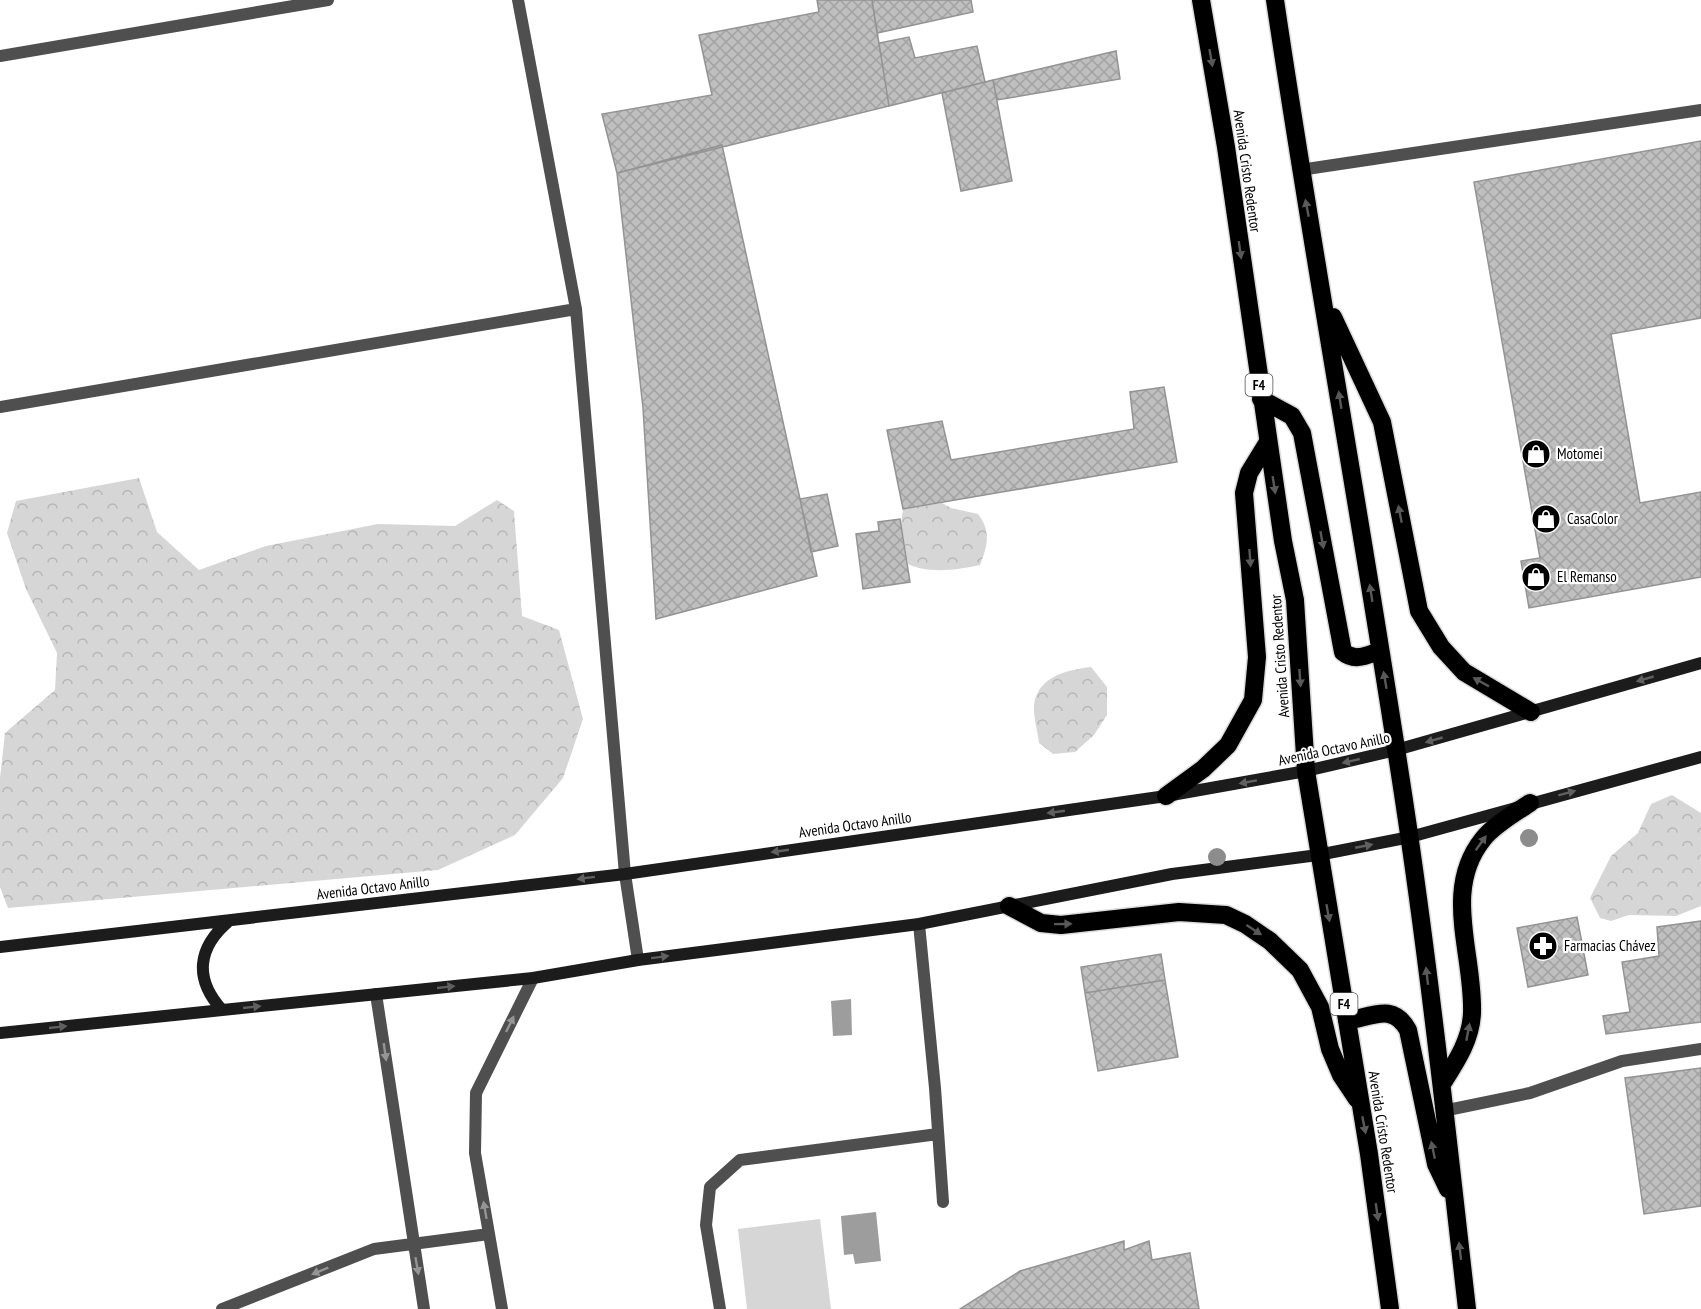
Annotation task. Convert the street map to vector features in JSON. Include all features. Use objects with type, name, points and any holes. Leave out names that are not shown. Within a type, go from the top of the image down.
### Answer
[{"type":"highway","name":"Avenida Cristo Redentor","points":[[1201,0],[1226,147],[1261,399],[1295,600],[1306,771],[1347,1021],[1390,1309]]},
{"type":"highway","points":[[1275,0],[1300,170],[1325,300],[1410,837],[1442,1084],[1443,1111],[1467,1309]]},
{"type":"highway","points":[[1325,300],[1382,422],[1419,611],[1441,647],[1464,672],[1531,712]]},
{"type":"highway","points":[[1261,399],[1292,416],[1302,433],[1343,652],[1349,657],[1358,657],[1380,651]]},
{"type":"highway","points":[[1166,796],[1203,769],[1228,745],[1253,700],[1257,657],[1244,493],[1249,473],[1268,442]]},
{"type":"highway","points":[[1442,1084],[1466,1043],[1472,1013],[1461,890],[1469,861],[1484,837],[1530,802]]},
{"type":"highway","points":[[1009,906],[1041,923],[1061,925],[1179,912],[1226,915],[1245,924],[1270,941],[1300,970],[1320,1008],[1330,1049],[1341,1075],[1359,1101]]},
{"type":"highway","points":[[1347,1021],[1390,1012],[1401,1018],[1408,1030],[1436,1164],[1455,1204]]},
{"type":"street","points":[[0,56],[328,0]]},
{"type":"street","points":[[518,0],[576,309],[625,874],[638,960]]},
{"type":"street","points":[[1300,170],[1701,110]]},
{"type":"street","points":[[0,407],[576,309]]},
{"type":"street","name":"Avenida Octavo Anillo","points":[[0,947],[625,874],[1166,796],[1306,771],[1396,750],[1701,663]]},
{"type":"street","points":[[0,1033],[533,978],[638,960],[919,924],[1172,874],[1318,855],[1410,837],[1530,802],[1701,757]]},
{"type":"street","points":[[222,1010],[210,997],[204,981],[202,963],[212,939],[230,920]]},
{"type":"street","points":[[919,924],[943,1202]]},
{"type":"street","points":[[501,1309],[475,1153],[476,1093],[533,978]]},
{"type":"street","points":[[376,994],[424,1309]]},
{"type":"street","points":[[1443,1111],[1530,1093],[1622,1061],[1701,1049]]},
{"type":"street","points":[[720,1309],[706,1225],[710,1187],[740,1160],[938,1134]]},
{"type":"street","points":[[222,1309],[374,1249],[489,1234]]},
{"type":"green space","points":[[139,478],[157,532],[199,570],[266,546],[378,524],[455,526],[497,500],[514,511],[522,616],[559,630],[583,719],[563,778],[515,835],[438,870],[8,908],[0,887],[0,778],[5,733],[55,690],[57,653],[26,589],[7,533],[16,501]]},
{"type":"green space","points":[[942,503],[951,508],[978,514],[982,520],[987,538],[980,565],[953,570],[934,570],[908,564],[901,524],[903,509]]},
{"type":"green space","points":[[1091,667],[1107,687],[1107,715],[1094,735],[1075,752],[1053,754],[1039,743],[1034,710],[1037,695],[1041,687],[1055,676]]},
{"type":"green space","points":[[1672,795],[1701,813],[1701,906],[1676,916],[1629,915],[1611,921],[1600,918],[1590,898],[1611,856],[1638,833],[1651,804]]},
{"type":"green space","points":[[820,1219],[831,1309],[747,1309],[738,1229]]},
{"type":"shaded area","points":[[851,999],[852,1035],[833,1036],[831,1001]]},
{"type":"shaded area","points":[[876,1212],[881,1261],[855,1264],[853,1254],[844,1255],[841,1216]]},
{"type":"building","points":[[817,0],[872,0],[889,106],[617,173],[602,114],[712,95],[699,35],[819,12]]},
{"type":"building","points":[[872,0],[971,0],[973,12],[877,33]]},
{"type":"building","points":[[909,37],[915,58],[977,46],[985,82],[889,106],[879,43]]},
{"type":"building","points":[[1116,51],[1120,79],[997,100],[993,80]]},
{"type":"building","points":[[993,80],[1012,181],[961,191],[942,93]]},
{"type":"building","points":[[1701,141],[1701,318],[1611,334],[1640,503],[1701,492],[1701,577],[1529,608],[1521,561],[1540,558],[1474,182]]},
{"type":"building","points":[[722,145],[817,576],[656,619],[643,408],[617,173]]},
{"type":"building","points":[[1164,387],[1177,462],[903,509],[887,430],[942,421],[951,460],[1134,429],[1130,392]]},
{"type":"building","points":[[827,494],[838,546],[811,552],[800,499]]},
{"type":"building","points":[[900,519],[910,582],[863,589],[856,534],[879,531],[878,522]]},
{"type":"building","points":[[1577,917],[1588,975],[1528,987],[1517,928]]},
{"type":"building","points":[[1701,921],[1701,1022],[1606,1034],[1603,1016],[1630,1012],[1622,962],[1659,956],[1657,927]]},
{"type":"building","points":[[1161,954],[1165,980],[1085,993],[1081,967]]},
{"type":"building","points":[[1165,980],[1178,1057],[1098,1071],[1085,993]]},
{"type":"building","points":[[1701,1068],[1701,1206],[1644,1214],[1625,1078]]},
{"type":"building","points":[[1124,1241],[1124,1250],[1149,1241],[1152,1260],[1190,1253],[1199,1309],[960,1309],[1020,1271]]},
{"type":"place","name":"Motomei","points":[[1536,454]]},
{"type":"place","name":"CasaColor","points":[[1546,519]]},
{"type":"place","name":"El Remanso","points":[[1536,577]]},
{"type":"place","name":"Farmacias Chávez","points":[[1543,946]]}]
